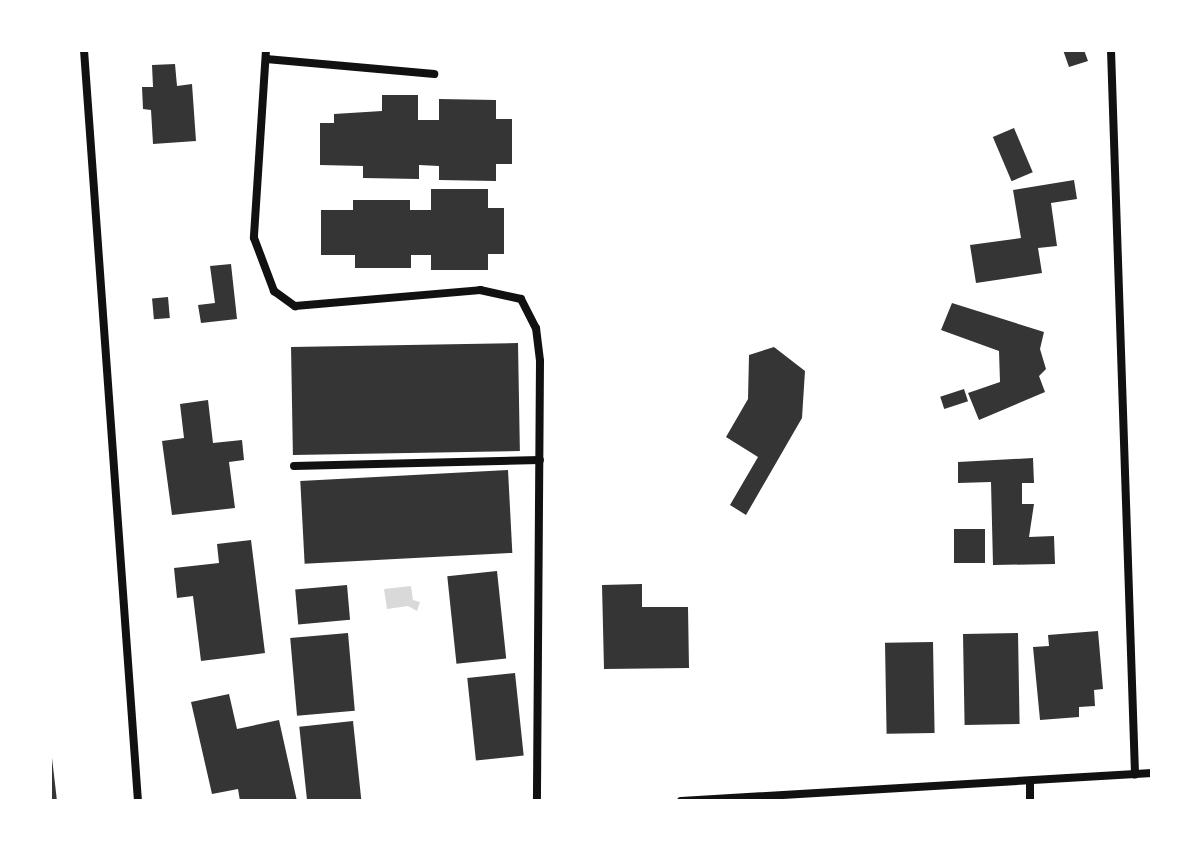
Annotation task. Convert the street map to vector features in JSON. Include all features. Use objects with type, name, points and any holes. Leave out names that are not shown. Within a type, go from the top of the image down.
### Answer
[{"type":"street","points":[[84,50],[138,801]]},
{"type":"street","points":[[1111,50],[1135,775]]},
{"type":"street","points":[[434,74],[266,54],[254,238],[274,291],[295,306],[480,290],[521,299],[536,328],[540,361],[537,801]]},
{"type":"street","points":[[294,466],[540,460]]},
{"type":"street","points":[[681,801],[1030,784],[1152,773]]},
{"type":"street","points":[[1030,784],[1030,801]]},
{"type":"shaded area","points":[[411,586],[413,600],[420,602],[417,611],[408,606],[387,609],[384,589]]},
{"type":"building","points":[[1063,50],[1084,50],[1088,61],[1069,67]]},
{"type":"building","points":[[175,64],[177,86],[192,84],[196,141],[153,144],[151,110],[143,109],[142,87],[153,87],[152,65]]},
{"type":"building","points":[[382,95],[418,95],[418,120],[439,120],[439,99],[496,100],[496,119],[512,119],[512,164],[496,164],[496,181],[439,180],[439,166],[419,165],[419,179],[363,178],[363,166],[320,165],[320,123],[334,123],[334,114],[382,111]]},
{"type":"building","points":[[1014,128],[1033,172],[1012,181],[993,137]]},
{"type":"building","points":[[1074,180],[1077,199],[1051,203],[1057,246],[1038,248],[1042,273],[976,283],[970,245],[1021,238],[1013,190]]},
{"type":"building","points":[[431,189],[488,189],[488,208],[504,208],[504,254],[488,254],[488,270],[431,270],[431,255],[411,255],[411,268],[355,268],[355,255],[321,255],[321,210],[353,210],[353,200],[410,200],[410,210],[431,210]]},
{"type":"building","points":[[231,264],[237,319],[201,323],[198,305],[215,303],[210,266]]},
{"type":"building","points":[[168,297],[170,318],[154,319],[152,298]]},
{"type":"building","points":[[952,303],[1044,332],[1040,349],[1046,369],[1039,376],[1045,392],[979,420],[968,393],[1000,382],[999,351],[941,330]]},
{"type":"building","points":[[518,343],[520,451],[293,455],[291,347]]},
{"type":"building","points":[[774,347],[805,371],[802,418],[746,515],[730,505],[758,457],[726,437],[748,399],[749,355]]},
{"type":"building","points":[[964,389],[968,401],[944,409],[940,397]]},
{"type":"building","points":[[208,400],[213,443],[242,440],[244,460],[229,462],[235,508],[172,515],[162,441],[184,438],[180,404]]},
{"type":"building","points":[[1033,458],[1034,483],[1022,483],[1022,504],[1034,504],[1029,537],[1054,536],[1055,564],[993,565],[991,482],[958,483],[958,462]]},
{"type":"building","points":[[508,470],[512,553],[305,564],[300,481]]},
{"type":"building","points":[[954,529],[985,529],[985,563],[954,563]]},
{"type":"building","points":[[251,540],[265,653],[201,661],[193,596],[177,598],[174,568],[219,563],[217,544]]},
{"type":"building","points":[[497,571],[506,659],[456,664],[447,576]]},
{"type":"building","points":[[642,584],[642,607],[688,607],[689,668],[604,669],[602,585]]},
{"type":"building","points":[[347,585],[350,620],[298,624],[295,590]]},
{"type":"building","points":[[1098,631],[1103,689],[1094,690],[1095,706],[1079,707],[1079,717],[1040,720],[1033,647],[1049,646],[1048,635]]},
{"type":"building","points":[[348,633],[355,711],[297,716],[290,638]]},
{"type":"building","points":[[1018,633],[1020,724],[965,725],[963,634]]},
{"type":"building","points":[[933,642],[935,733],[887,734],[885,643]]},
{"type":"building","points":[[515,673],[524,756],[476,761],[467,678]]},
{"type":"building","points":[[229,694],[237,729],[279,720],[297,801],[240,801],[238,789],[212,794],[191,702]]},
{"type":"building","points":[[353,721],[361,801],[307,801],[299,727]]},
{"type":"building","points":[[52,758],[57,801],[50,801]]}]
